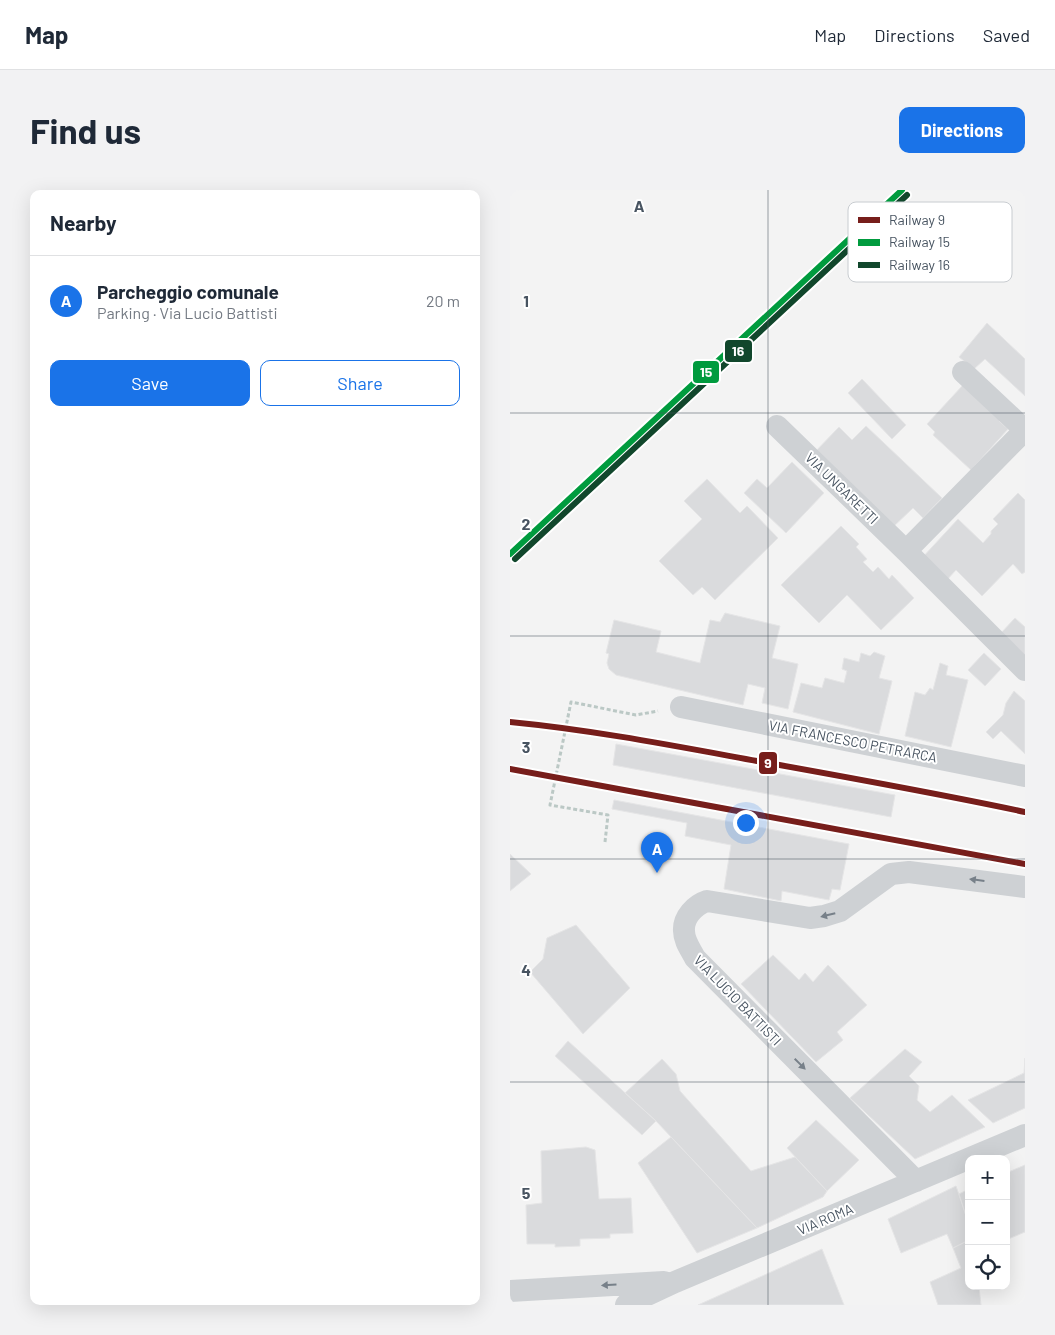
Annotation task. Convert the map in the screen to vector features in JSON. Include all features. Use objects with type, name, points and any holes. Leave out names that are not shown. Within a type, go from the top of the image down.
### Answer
[{"type":"street","points":[[906,551],[1025,430],[963,372]]},
{"type":"street","name":"VIA UNGARETTI","points":[[777,426],[1025,670]]},
{"type":"street","name":"VIA FRANCESCO PETRARCA","points":[[681,707],[1025,776]]},
{"type":"street","name":"VIA LUCIO BATTISTI","points":[[916,1181],[695,958],[686,942],[684,932],[685,921],[698,904],[707,901],[810,918],[824,916],[840,911],[892,874],[908,872],[1025,886]]},
{"type":"street","name":"VIA ROMA","points":[[626,1305],[675,1282],[1025,1135]]},
{"type":"street","points":[[510,1291],[675,1282]]},
{"type":"street","points":[[510,1298],[522,1305]]},
{"type":"path","points":[[605,842],[608,815],[550,804],[571,702],[636,715]]},
{"type":"building","points":[[987,323],[1025,359],[1025,396],[985,359],[974,369],[959,357]]},
{"type":"building","points":[[862,379],[906,425],[892,439],[848,393]]},
{"type":"building","points":[[963,385],[1003,416],[999,421],[1008,429],[971,470],[933,435],[935,432],[927,424]]},
{"type":"building","points":[[866,426],[942,498],[923,518],[913,508],[891,529],[813,454],[839,427],[852,440]]},
{"type":"building","points":[[792,462],[824,493],[786,533],[744,493],[757,479],[767,488]]},
{"type":"building","points":[[707,479],[740,513],[747,506],[778,538],[715,600],[702,587],[693,595],[659,561],[702,519],[684,501]]},
{"type":"building","points":[[1018,493],[1025,500],[1025,572],[1022,574],[1013,564],[982,596],[956,570],[945,582],[921,559],[958,519],[983,543],[998,524],[993,519]]},
{"type":"building","points":[[841,526],[859,544],[856,547],[867,559],[863,562],[873,572],[878,567],[889,579],[892,575],[914,598],[881,630],[847,595],[819,623],[781,585]]},
{"type":"building","points":[[725,613],[780,626],[772,658],[798,664],[788,709],[762,703],[765,688],[748,684],[743,705],[616,675],[609,669],[607,663],[609,654],[606,653],[614,620],[661,631],[656,652],[700,663],[710,620],[720,622]]},
{"type":"building","points":[[1015,618],[1025,627],[1025,655],[1001,633]]},
{"type":"building","points":[[874,652],[885,656],[879,678],[892,681],[879,734],[793,712],[801,683],[822,688],[825,678],[844,683],[847,671],[842,669],[844,658],[859,662],[861,653],[870,656]]},
{"type":"building","points":[[984,653],[1001,669],[985,686],[968,670]]},
{"type":"building","points":[[940,663],[948,666],[946,675],[968,680],[951,747],[905,736],[915,692],[925,695],[930,688],[933,690]]},
{"type":"building","points":[[1014,691],[1025,701],[1025,754],[1001,731],[993,739],[986,732],[1003,715],[1006,703]]},
{"type":"building","points":[[616,744],[895,795],[891,817],[613,765]]},
{"type":"building","points":[[614,800],[849,844],[840,890],[832,889],[829,900],[782,891],[781,901],[724,889],[731,845],[685,836],[687,823],[612,809]]},
{"type":"building","points":[[510,854],[531,874],[510,891]]},
{"type":"building","points":[[576,925],[630,988],[583,1034],[530,972],[543,959],[547,938]]},
{"type":"building","points":[[773,955],[799,980],[805,973],[813,982],[828,965],[867,1005],[837,1032],[843,1040],[816,1062],[741,984]]},
{"type":"building","points":[[568,1041],[656,1121],[642,1135],[555,1056]]},
{"type":"building","points":[[905,1049],[922,1062],[909,1076],[919,1086],[917,1100],[930,1112],[952,1095],[985,1127],[915,1159],[850,1098]]},
{"type":"building","points":[[1025,1058],[1025,1108],[993,1123],[968,1100],[1024,1073]]},
{"type":"building","points":[[662,1059],[676,1074],[680,1091],[751,1171],[795,1157],[827,1191],[823,1197],[757,1228],[656,1121],[625,1093]]},
{"type":"building","points":[[816,1120],[859,1160],[827,1191],[787,1148]]},
{"type":"building","points":[[671,1137],[757,1228],[697,1253],[638,1163]]},
{"type":"building","points":[[586,1147],[595,1150],[599,1199],[631,1198],[633,1233],[610,1234],[610,1238],[580,1239],[580,1246],[555,1247],[555,1244],[527,1244],[526,1205],[542,1203],[541,1151]]},
{"type":"building","points":[[1025,1165],[1025,1232],[1010,1238],[1010,1200],[1010,1171]]},
{"type":"building","points":[[956,1186],[965,1213],[965,1242],[953,1248],[947,1234],[901,1253],[888,1219]]},
{"type":"building","points":[[965,1191],[965,1213],[959,1194]]},
{"type":"building","points":[[965,1242],[965,1290],[979,1290],[981,1305],[938,1305],[930,1282],[961,1268],[953,1248]]},
{"type":"building","points":[[822,1249],[844,1305],[698,1305]]},
{"type":"rail line","name":"15","points":[[889,202],[902,190]]},
{"type":"rail line","name":"16","points":[[899,202],[907,195]]},
{"type":"rail line","name":"15","points":[[510,554],[848,240]]},
{"type":"rail line","name":"16","points":[[515,559],[848,250]]},
{"type":"rail line","name":"9","points":[[510,722],[572,729],[665,744],[891,785],[1025,812]]},
{"type":"rail line","name":"9","points":[[510,769],[1025,864]]},
{"type":"place","name":"Parcheggio comunale","points":[[657,873]]}]
